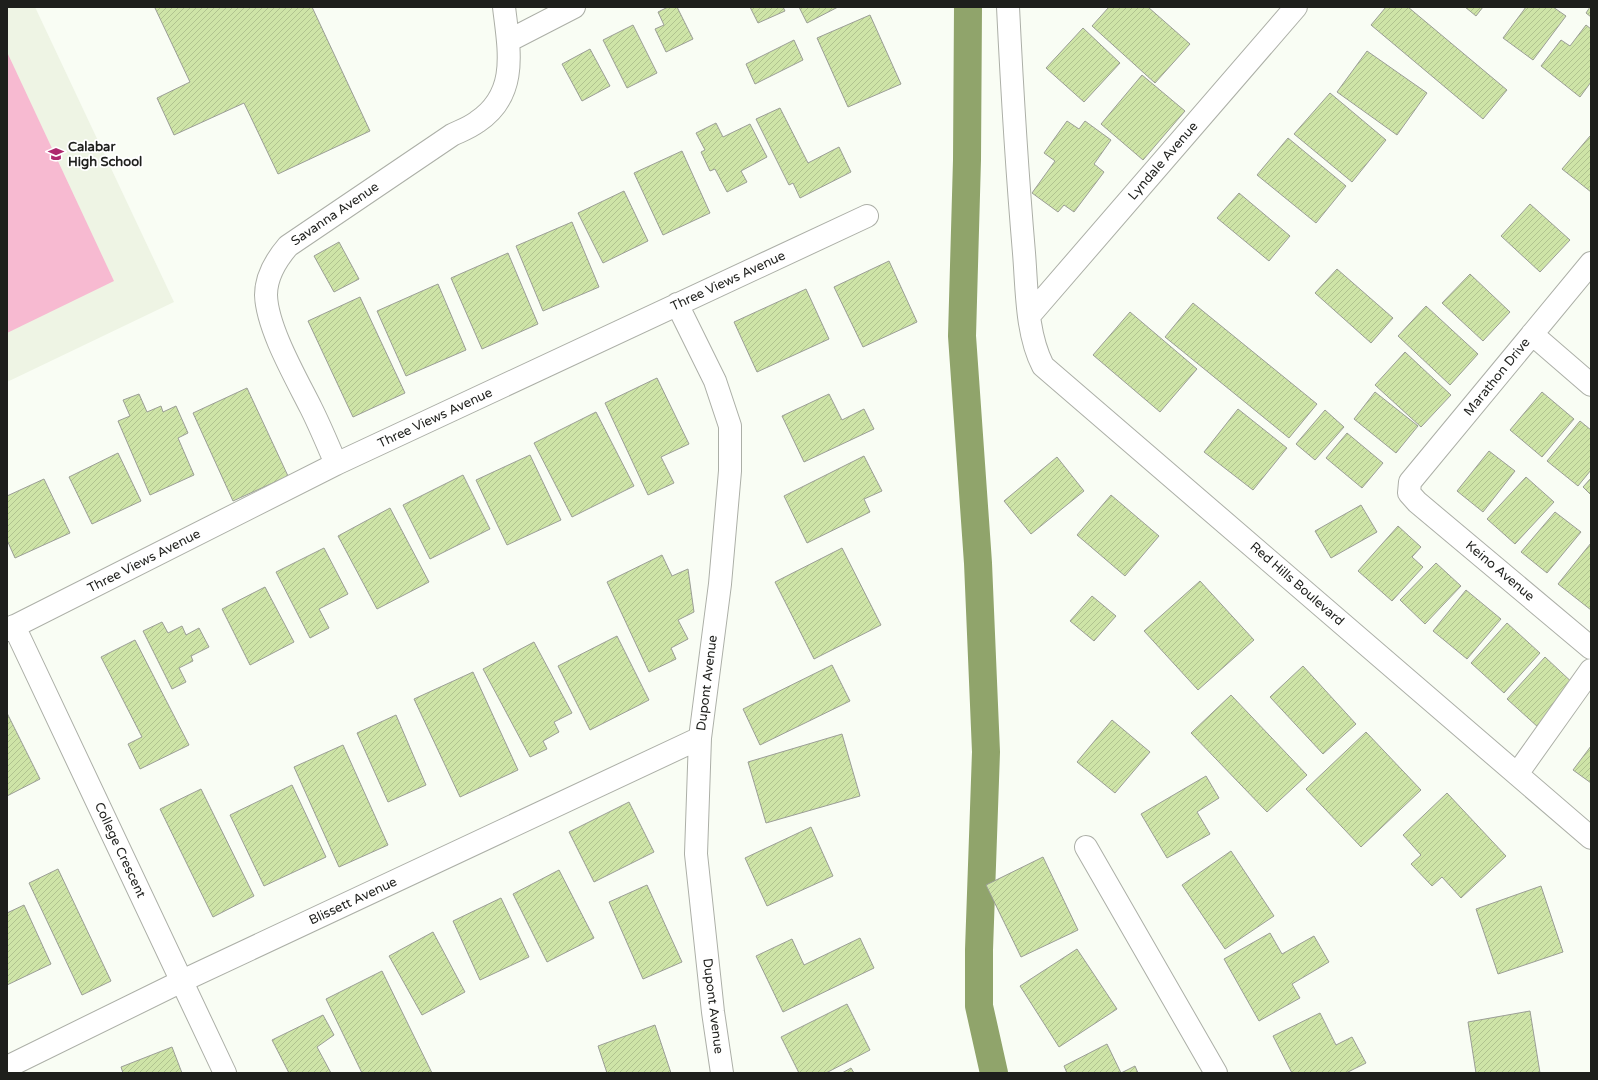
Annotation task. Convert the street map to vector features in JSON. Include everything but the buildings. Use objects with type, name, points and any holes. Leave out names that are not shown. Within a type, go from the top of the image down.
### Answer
[{"type":"street","name":"Savanna Avenue","points":[[336,464],[312,410],[286,360],[269,313],[266,295],[269,276],[276,260],[288,246],[452,135],[477,122],[494,106],[505,86],[510,64],[504,7]]},
{"type":"street","points":[[508,41],[574,7]]},
{"type":"street","name":"Red Hills Boulevard","points":[[1008,7],[1016,160],[1030,316],[1036,352],[1043,366],[1591,838]]},
{"type":"street","name":"Lyndale Avenue","points":[[1030,316],[1296,7]]},
{"type":"street","name":"Three Views Avenue","points":[[11,628],[336,464],[867,216]]},
{"type":"street","name":"Marathon Drive","points":[[1409,493],[1410,482],[1591,263]]},
{"type":"street","name":"Dupont Avenue","points":[[677,304],[715,381],[730,426],[730,471],[720,584],[700,738],[696,854],[712,1012],[722,1073]]},
{"type":"street","points":[[1532,334],[1591,385]]},
{"type":"street","name":"Keino Avenue","points":[[1409,493],[1417,502],[1591,648]]},
{"type":"street","name":"College Crescent","points":[[11,628],[225,1073]]},
{"type":"street","points":[[1517,774],[1591,670]]},
{"type":"street","name":"Blissett Avenue","points":[[7,1067],[182,981],[700,738]]},
{"type":"street","points":[[1086,848],[1216,1073]]},
{"type":"shaded area","name":"Calabar High School","points":[[7,7],[35,7],[174,302],[7,382]]},
{"type":"shaded area","points":[[7,52],[114,281],[7,333]]},
{"type":"waterway","points":[[968,7],[967,160],[962,336],[978,563],[986,752],[979,950],[979,1006],[994,1073]]},
{"type":"place","name":"Calabar High School","points":[[56,154]]}]
